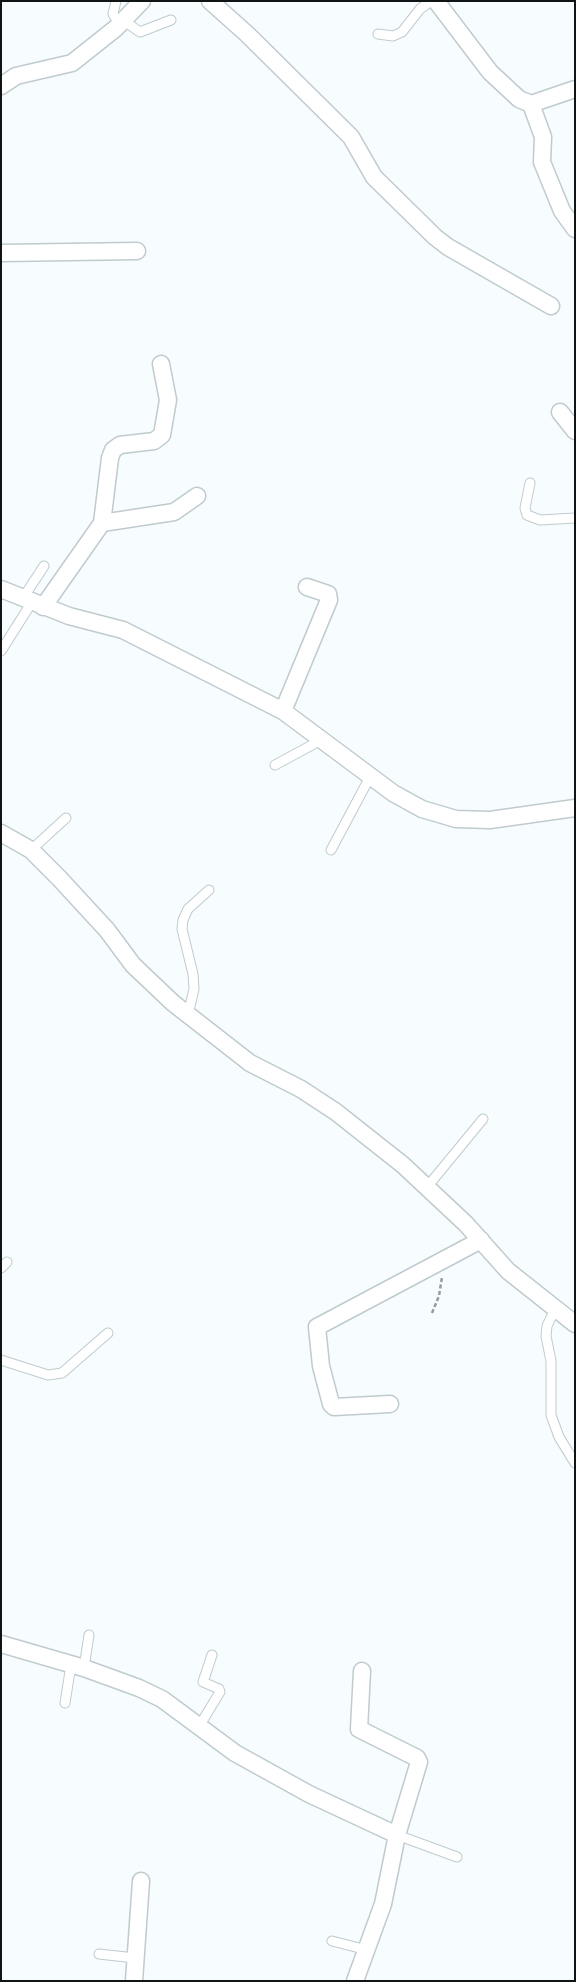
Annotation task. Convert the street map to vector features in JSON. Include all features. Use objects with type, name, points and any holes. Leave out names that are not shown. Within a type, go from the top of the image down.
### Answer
[{"type":"street","points":[[1,86],[16,76],[72,63],[124,20],[142,1]]},
{"type":"street","points":[[210,1],[247,34],[351,137],[374,177],[435,237],[448,247],[551,306]]},
{"type":"street","points":[[436,1],[490,72],[519,99],[531,104],[575,89]]},
{"type":"street","points":[[531,104],[544,137],[542,162],[562,212],[575,229]]},
{"type":"street","points":[[1,253],[137,251]]},
{"type":"street","points":[[33,602],[102,523],[110,458],[113,450],[120,445],[154,441],[162,435],[168,400],[161,364]]},
{"type":"street","points":[[560,412],[575,430]]},
{"type":"street","points":[[102,523],[174,512],[197,496]]},
{"type":"street","points":[[283,711],[329,600],[328,594],[307,587]]},
{"type":"street","points":[[1,590],[123,630],[283,711],[408,803],[456,819],[490,820],[575,808]]},
{"type":"street","points":[[1,833],[31,850],[106,930],[133,965],[188,1015],[250,1063],[301,1089],[336,1112],[403,1165],[481,1240],[508,1271],[575,1324]]},
{"type":"street","points":[[390,1404],[334,1407],[331,1404],[321,1366],[317,1327],[481,1240]]},
{"type":"street","points":[[1,1644],[77,1666],[139,1688],[162,1699],[198,1728],[235,1753],[267,1771],[397,1835]]},
{"type":"street","points":[[355,1981],[368,1950],[383,1904],[397,1835],[419,1762],[417,1758],[359,1728],[362,1671]]},
{"type":"street","points":[[134,1981],[141,1881]]},
{"type":"lane","points":[[116,1],[113,14],[116,18],[124,20],[140,32],[171,20]]},
{"type":"lane","points":[[378,34],[393,36],[402,32],[420,9],[431,1]]},
{"type":"lane","points":[[530,483],[525,508],[527,514],[540,520],[575,518]]},
{"type":"lane","points":[[1,651],[33,602],[44,566]]},
{"type":"lane","points":[[275,765],[323,739]]},
{"type":"lane","points":[[331,850],[371,775]]},
{"type":"lane","points":[[31,850],[66,818]]},
{"type":"lane","points":[[188,1015],[193,981],[182,929],[183,920],[188,909],[209,890]]},
{"type":"lane","points":[[427,1187],[483,1119]]},
{"type":"lane","points":[[555,1309],[547,1326],[546,1336],[551,1361],[551,1415],[558,1437],[575,1463]]},
{"type":"lane","points":[[1,1360],[48,1375],[62,1373],[108,1333]]},
{"type":"lane","points":[[65,1703],[89,1635]]},
{"type":"lane","points":[[198,1728],[220,1692],[219,1689],[203,1682],[212,1655]]},
{"type":"lane","points":[[397,1835],[457,1857]]},
{"type":"lane","points":[[332,1940],[368,1950]]},
{"type":"lane","points":[[99,1954],[135,1958]]},
{"type":"path","points":[[432,1313],[440,1296],[443,1260]]}]
